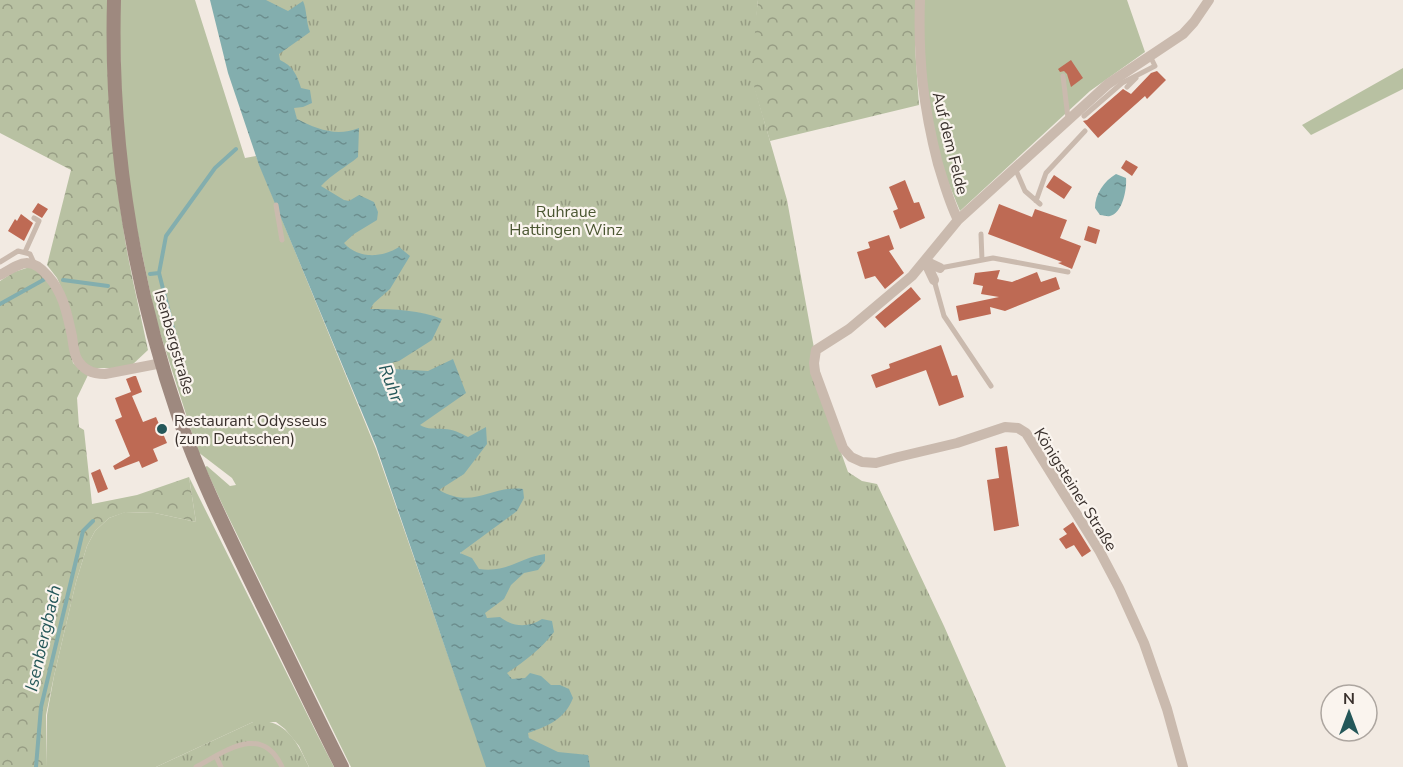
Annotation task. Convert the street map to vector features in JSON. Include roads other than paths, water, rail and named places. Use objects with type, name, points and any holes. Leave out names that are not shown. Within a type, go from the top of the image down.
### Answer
[{"type":"main road","name":"Isenbergstraße","points":[[114,0],[112,60],[121,164],[138,269],[162,363],[179,417],[206,488],[342,767]]},
{"type":"street","name":"Auf dem Felde","points":[[920,0],[918,44],[922,92],[930,133],[957,220]]},
{"type":"street","name":"Königsteiner Straße","points":[[1183,767],[1167,709],[1144,643],[1119,588],[1094,542],[1026,433],[1011,427],[998,428],[957,442],[876,463],[857,460],[847,453],[840,442],[815,372],[814,363],[816,350],[849,329],[912,276],[957,220],[1108,84],[1183,34],[1209,0]]},
{"type":"street","points":[[925,261],[940,268]]},
{"type":"street","points":[[925,261],[934,280]]},
{"type":"street","points":[[0,274],[23,262],[34,263],[46,273],[65,304],[76,357],[86,369],[105,374],[162,363]]},
{"type":"lane","points":[[1084,116],[1122,83],[1155,66],[1150,56]]},
{"type":"lane","points":[[1127,87],[1141,73]]},
{"type":"lane","points":[[1063,76],[1068,120]]},
{"type":"lane","points":[[1015,168],[1025,191],[1038,203],[1046,173],[1085,131]]},
{"type":"lane","points":[[276,205],[282,240]]},
{"type":"lane","points":[[25,252],[39,221],[34,218]]},
{"type":"lane","points":[[981,234],[981,260]]},
{"type":"lane","points":[[0,262],[15,252],[25,252],[32,256],[34,263]]},
{"type":"lane","points":[[940,268],[993,258],[1068,272]]},
{"type":"lane","points":[[934,280],[944,316],[991,386]]},
{"type":"lane","points":[[196,767],[240,744],[263,744],[278,758],[282,767]]},
{"type":"lane","points":[[216,756],[221,767]]},
{"type":"water","name":"Ruhr","points":[[210,0],[266,0],[288,11],[303,1],[310,32],[279,54],[280,60],[294,71],[301,88],[310,90],[312,103],[294,108],[297,119],[327,131],[342,132],[359,128],[358,157],[321,186],[344,200],[349,201],[359,195],[374,202],[378,212],[377,220],[344,243],[350,248],[363,254],[378,255],[399,247],[410,256],[390,289],[370,309],[416,312],[442,319],[432,340],[399,361],[391,363],[394,369],[428,371],[453,359],[466,393],[420,425],[450,430],[468,437],[486,427],[487,444],[464,474],[439,490],[462,498],[482,496],[501,490],[523,489],[524,498],[517,511],[460,553],[472,558],[479,569],[489,570],[545,554],[545,561],[538,570],[524,573],[511,585],[504,599],[485,613],[487,618],[500,617],[510,623],[521,625],[542,619],[552,621],[554,632],[549,638],[507,673],[512,679],[525,678],[530,673],[541,676],[551,685],[560,685],[569,689],[573,698],[570,705],[561,716],[549,724],[528,733],[529,738],[558,752],[588,755],[590,767],[486,767],[376,446],[259,165],[228,73]]},
{"type":"water","points":[[1116,174],[1126,178],[1125,194],[1121,205],[1110,216],[1100,215],[1095,208],[1098,193],[1104,184]]},
{"type":"waterway","name":"Isenbergbach","points":[[177,358],[180,356],[159,273],[166,236],[215,168],[236,149]]},
{"type":"waterway","name":"Isenbergbach","points":[[150,274],[159,273]]},
{"type":"waterway","points":[[0,304],[45,279]]},
{"type":"waterway","points":[[63,280],[108,286]]},
{"type":"waterway","name":"Isenbergbach","points":[[36,767],[41,707],[83,531],[93,521]]},
{"type":"place","name":"Restaurant Odysseus (zum Deutschen)","points":[[162,429]]},
{"type":"park label","name":"Ruhraue Hattingen Winz","points":[[566,220]]}]
